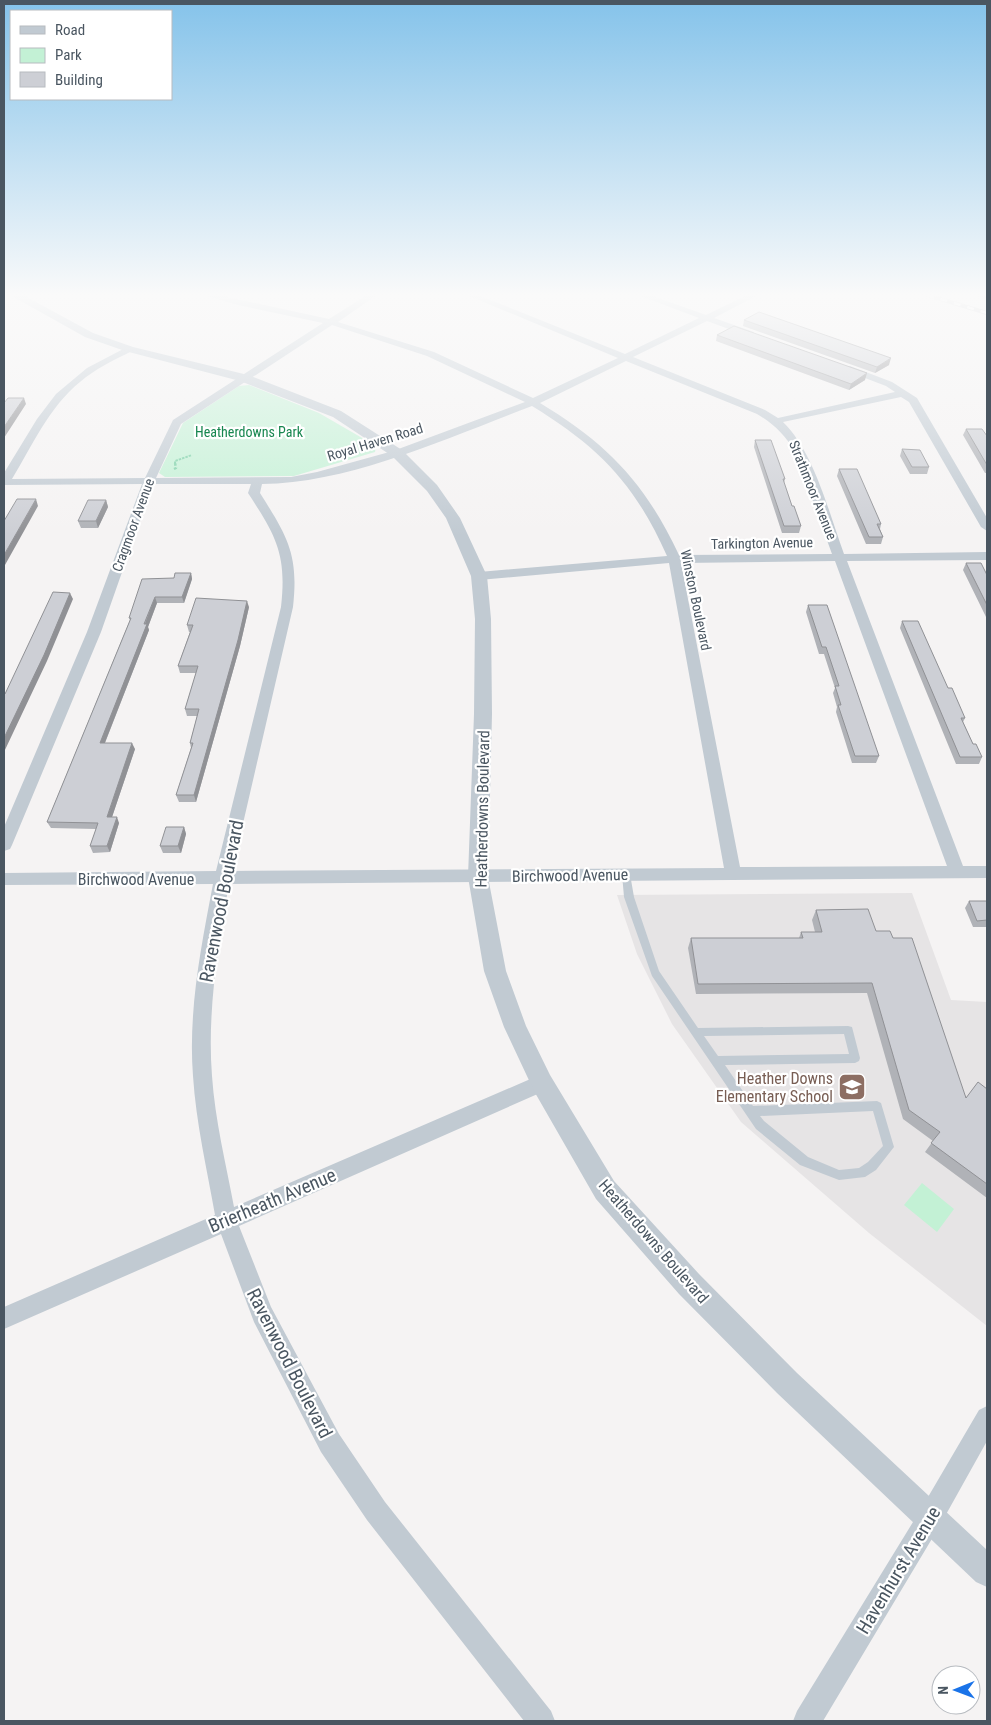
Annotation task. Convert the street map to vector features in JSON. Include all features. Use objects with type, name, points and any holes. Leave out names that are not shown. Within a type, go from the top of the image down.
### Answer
[{"type":"street","points":[[4,482],[51,407],[69,386],[83,376]]},
{"type":"street","name":"Heatherdowns Boulevard","points":[[234,376],[337,414],[396,453],[432,488],[453,518],[479,576],[483,619],[483,714],[478,876],[495,971],[515,1027],[542,1084],[605,1190],[676,1270],[787,1383],[987,1570]]},
{"type":"street","name":"Cragmoor Avenue","points":[[4,845],[94,632],[149,480],[177,422],[248,376]]},
{"type":"street","name":"Winston Boulevard","points":[[477,376],[534,402],[555,414],[587,437],[632,482],[649,505],[674,559],[733,873]]},
{"type":"street","name":"Royal Haven Road","points":[[4,482],[304,478],[396,453],[534,402],[591,376]]},
{"type":"street","name":"Strathmoor Avenue","points":[[673,376],[729,397],[776,421],[791,436],[800,452],[840,557],[957,872]]},
{"type":"street","points":[[866,376],[889,384],[905,393],[920,410],[987,527]]},
{"type":"street","points":[[776,421],[905,393]]},
{"type":"street","name":"Ravenwood Boulevard","points":[[256,480],[254,493],[276,525],[287,549],[291,570],[289,592],[222,879],[207,959],[202,1031],[202,1075],[206,1110],[226,1220],[262,1314],[330,1443],[376,1512],[541,1721]]},
{"type":"street","name":"Tarkington Avenue","points":[[479,576],[674,559],[987,556]]},
{"type":"street","name":"Birchwood Avenue","points":[[4,879],[222,879],[987,872]]},
{"type":"street","name":"Brierheath Avenue","points":[[4,1318],[542,1084]]},
{"type":"street","name":"Havenhurst Avenue","points":[[807,1721],[930,1518],[987,1418]]},
{"type":"lane","points":[[626,874],[629,897],[655,973],[760,1125],[804,1161],[839,1175],[861,1173],[872,1166],[889,1147],[877,1106],[751,1111]]},
{"type":"lane","points":[[696,1032],[848,1030],[855,1058],[717,1061]]},
{"type":"path","points":[[170,471],[176,468],[174,464],[178,459],[192,455]]},
{"type":"shaded area","name":"Heather Downs Elementary School","points":[[912,893],[951,1000],[987,1002],[987,1326],[869,1233],[741,1122],[672,1024],[637,954],[617,895]]},
{"type":"green space","name":"Heatherdowns Park","points":[[249,385],[319,413],[376,446],[375,452],[294,476],[165,477],[159,473],[183,423],[239,386]]},
{"type":"green space","points":[[922,1183],[954,1209],[937,1232],[904,1205]]},
{"type":"building","points":[[828,376],[863,376],[851,384]]},
{"type":"building","points":[[8,398],[24,398],[4,427],[4,403]]},
{"type":"building","points":[[966,429],[982,429],[987,436],[987,465]]},
{"type":"building","points":[[755,440],[771,440],[785,479],[783,479],[792,506],[794,506],[801,526],[784,526]]},
{"type":"building","points":[[902,449],[920,450],[929,467],[912,467]]},
{"type":"building","points":[[839,469],[857,469],[881,524],[877,524],[883,537],[869,537]]},
{"type":"building","points":[[17,499],[36,499],[4,555],[4,521]]},
{"type":"building","points":[[88,500],[106,500],[96,521],[78,521]]},
{"type":"building","points":[[966,563],[981,563],[987,575],[987,605]]},
{"type":"building","points":[[175,573],[191,573],[182,597],[155,597],[144,624],[147,624],[100,743],[132,743],[107,817],[117,817],[107,846],[90,846],[98,823],[47,822],[131,618],[129,618],[142,579],[174,578]]},
{"type":"building","points":[[53,592],[70,593],[44,655],[4,738],[4,694]]},
{"type":"building","points":[[196,598],[247,601],[238,640],[194,795],[176,795],[193,743],[190,743],[199,709],[185,709],[198,666],[178,666],[193,625],[187,625]]},
{"type":"building","points":[[808,605],[827,605],[879,756],[855,756],[838,705],[841,705],[835,686],[839,686],[826,647],[822,647]]},
{"type":"building","points":[[902,621],[918,621],[948,688],[952,688],[965,718],[961,718],[973,744],[976,744],[982,757],[960,757]]},
{"type":"building","points":[[166,827],[184,827],[178,846],[160,846]]},
{"type":"building","points":[[969,901],[987,901],[987,920],[977,921]]},
{"type":"building","points":[[868,909],[876,931],[890,931],[893,938],[912,938],[966,1098],[978,1082],[987,1089],[987,1184],[931,1143],[940,1132],[909,1110],[872,983],[698,984],[691,938],[803,938],[801,932],[822,932],[816,910]]},
{"type":"place","name":"Heather Downs Elementary School","points":[[852,1087]]}]
